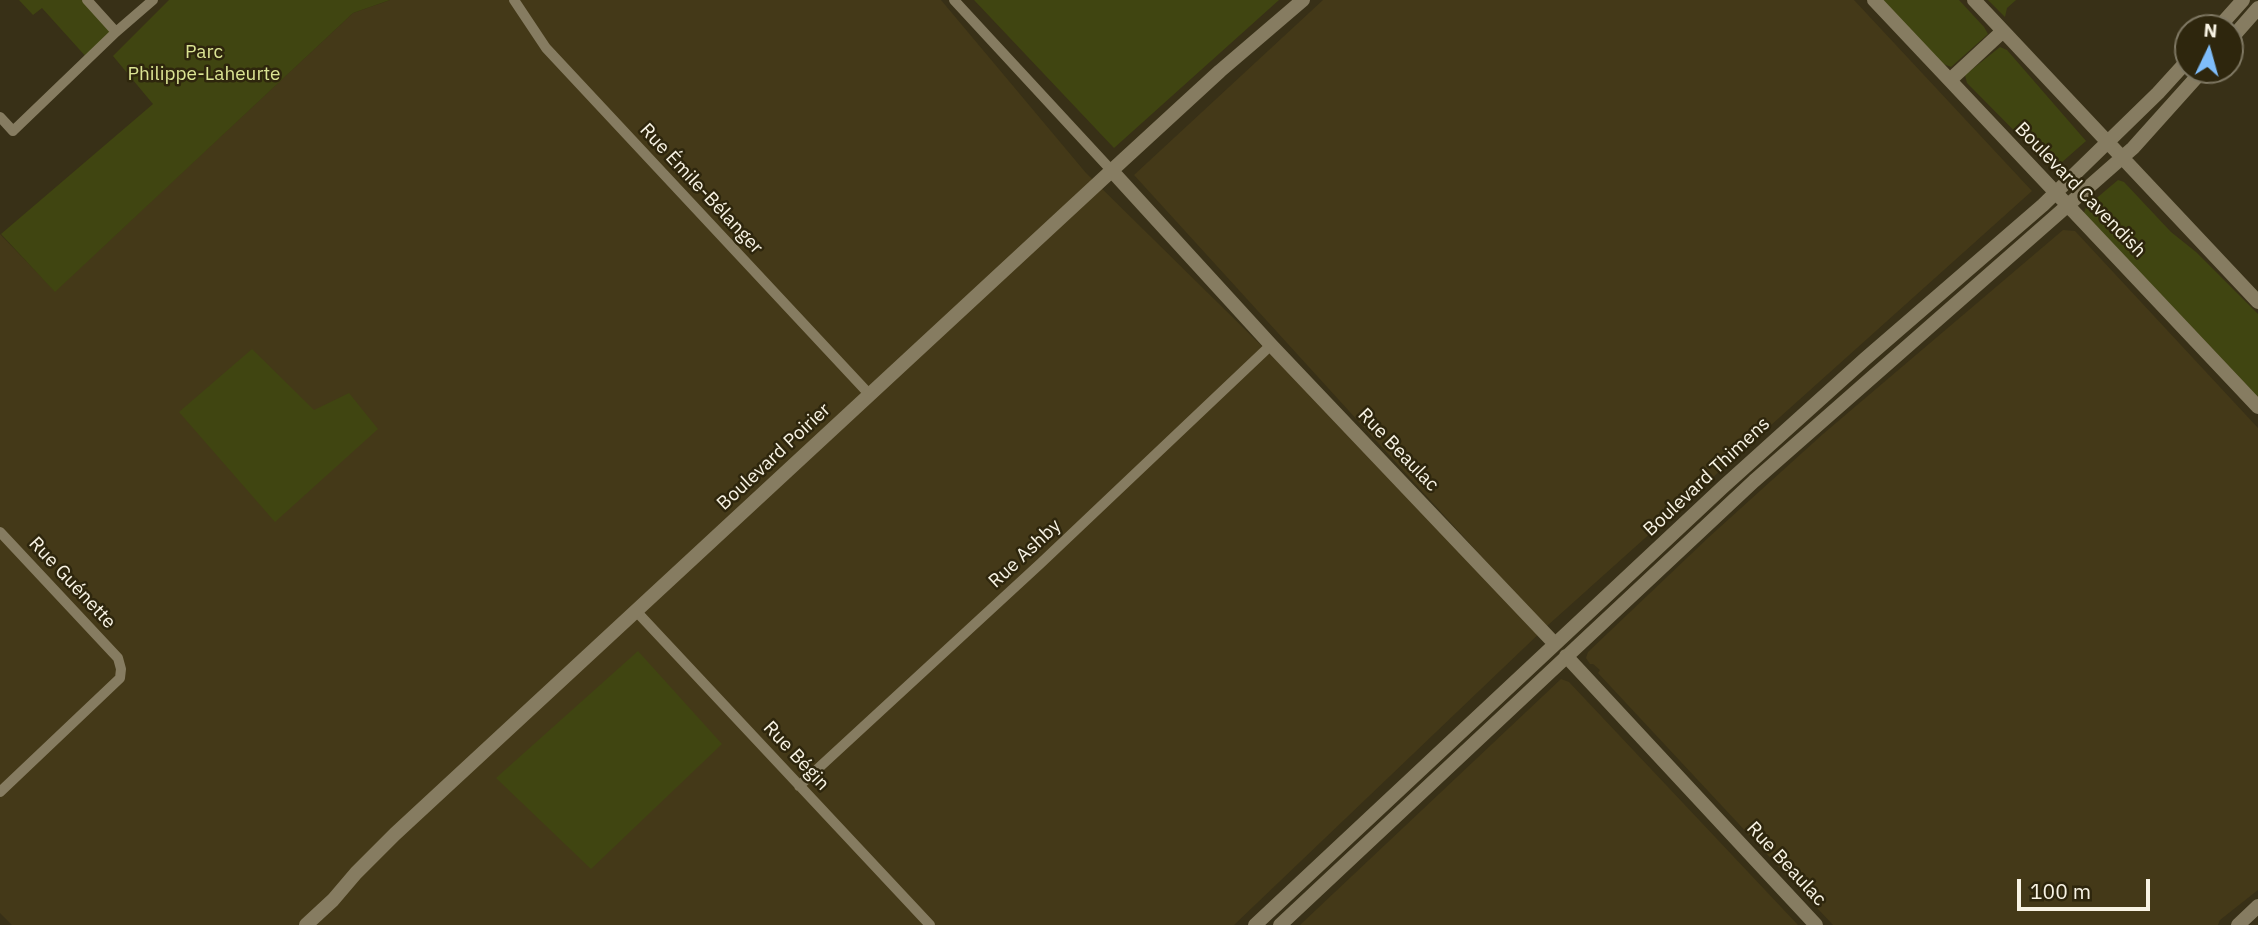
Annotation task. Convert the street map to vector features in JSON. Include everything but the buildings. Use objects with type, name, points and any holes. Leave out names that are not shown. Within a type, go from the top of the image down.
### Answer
[{"type":"street","points":[[87,0],[116,32]]},
{"type":"street","points":[[0,117],[13,131],[153,0]]},
{"type":"street","name":"Rue Émile-Bélanger","points":[[514,0],[546,48],[870,394]]},
{"type":"street","name":"Rue Beaulac","points":[[954,0],[1271,345],[1555,644],[1816,925]]},
{"type":"street","name":"Boulevard Poirier","points":[[306,925],[395,834],[1220,71],[1291,0]]},
{"type":"street","name":"Boulevard Poirier","points":[[1220,71],[1303,0]]},
{"type":"street","name":"Boulevard Cavendish","points":[[1874,0],[2258,407]]},
{"type":"street","points":[[1974,0],[2258,302]]},
{"type":"street","points":[[2230,14],[2243,0]]},
{"type":"street","points":[[2244,24],[2258,8]]},
{"type":"street","points":[[1950,80],[2003,31]]},
{"type":"street","name":"Boulevard Thimens","points":[[1256,925],[1555,644],[1865,359],[2000,244],[2108,142],[2174,74]]},
{"type":"street","name":"Boulevard Thimens","points":[[1280,925],[1754,481],[2122,158],[2190,84]]},
{"type":"street","name":"Rue Ashby","points":[[799,786],[1041,564],[1271,345]]},
{"type":"street","name":"Rue Guénette","points":[[0,532],[118,658],[121,669],[120,678],[0,792]]},
{"type":"street","name":"Rue Bégin","points":[[636,611],[930,925]]},
{"type":"street","name":"Boulevard Poirier","points":[[295,925],[356,873]]},
{"type":"street","points":[[2238,925],[2258,906]]},
{"type":"shaded area","points":[[390,0],[941,0],[1086,173],[1533,613],[1134,175],[1323,0],[1854,0],[2032,191],[1547,626],[1234,925],[12,925],[0,913],[0,234],[55,291],[353,13]]},
{"type":"shaded area","points":[[2063,230],[2075,231],[2258,428],[2258,890],[2220,920],[2218,925],[1833,925],[1598,673],[1600,670],[1586,658],[1588,652],[1709,537],[1823,434]]},
{"type":"shaded area","points":[[1561,679],[1569,682],[1798,925],[1300,925]]},
{"type":"green space","points":[[19,0],[87,0],[116,32],[88,59],[42,8],[33,15]]},
{"type":"green space","name":"Parc Philippe-Laheurte","points":[[169,0],[390,0],[353,13],[55,292],[1,234],[153,104],[113,56]]},
{"type":"green space","points":[[974,0],[1279,0],[1114,148]]},
{"type":"green space","points":[[1882,0],[1959,0],[1988,34],[1951,67],[1941,63]]},
{"type":"green space","points":[[1988,0],[2016,0],[2007,8],[2005,17]]},
{"type":"green space","points":[[2000,47],[2007,50],[2086,141],[2053,170],[1967,83],[1965,75]]},
{"type":"green space","points":[[2118,180],[2124,182],[2171,232],[2196,252],[2258,314],[2258,397],[2084,213],[2086,207]]},
{"type":"green space","points":[[252,349],[314,410],[349,393],[378,429],[275,522],[179,412]]},
{"type":"green space","points":[[638,651],[722,744],[591,869],[496,778]]}]
